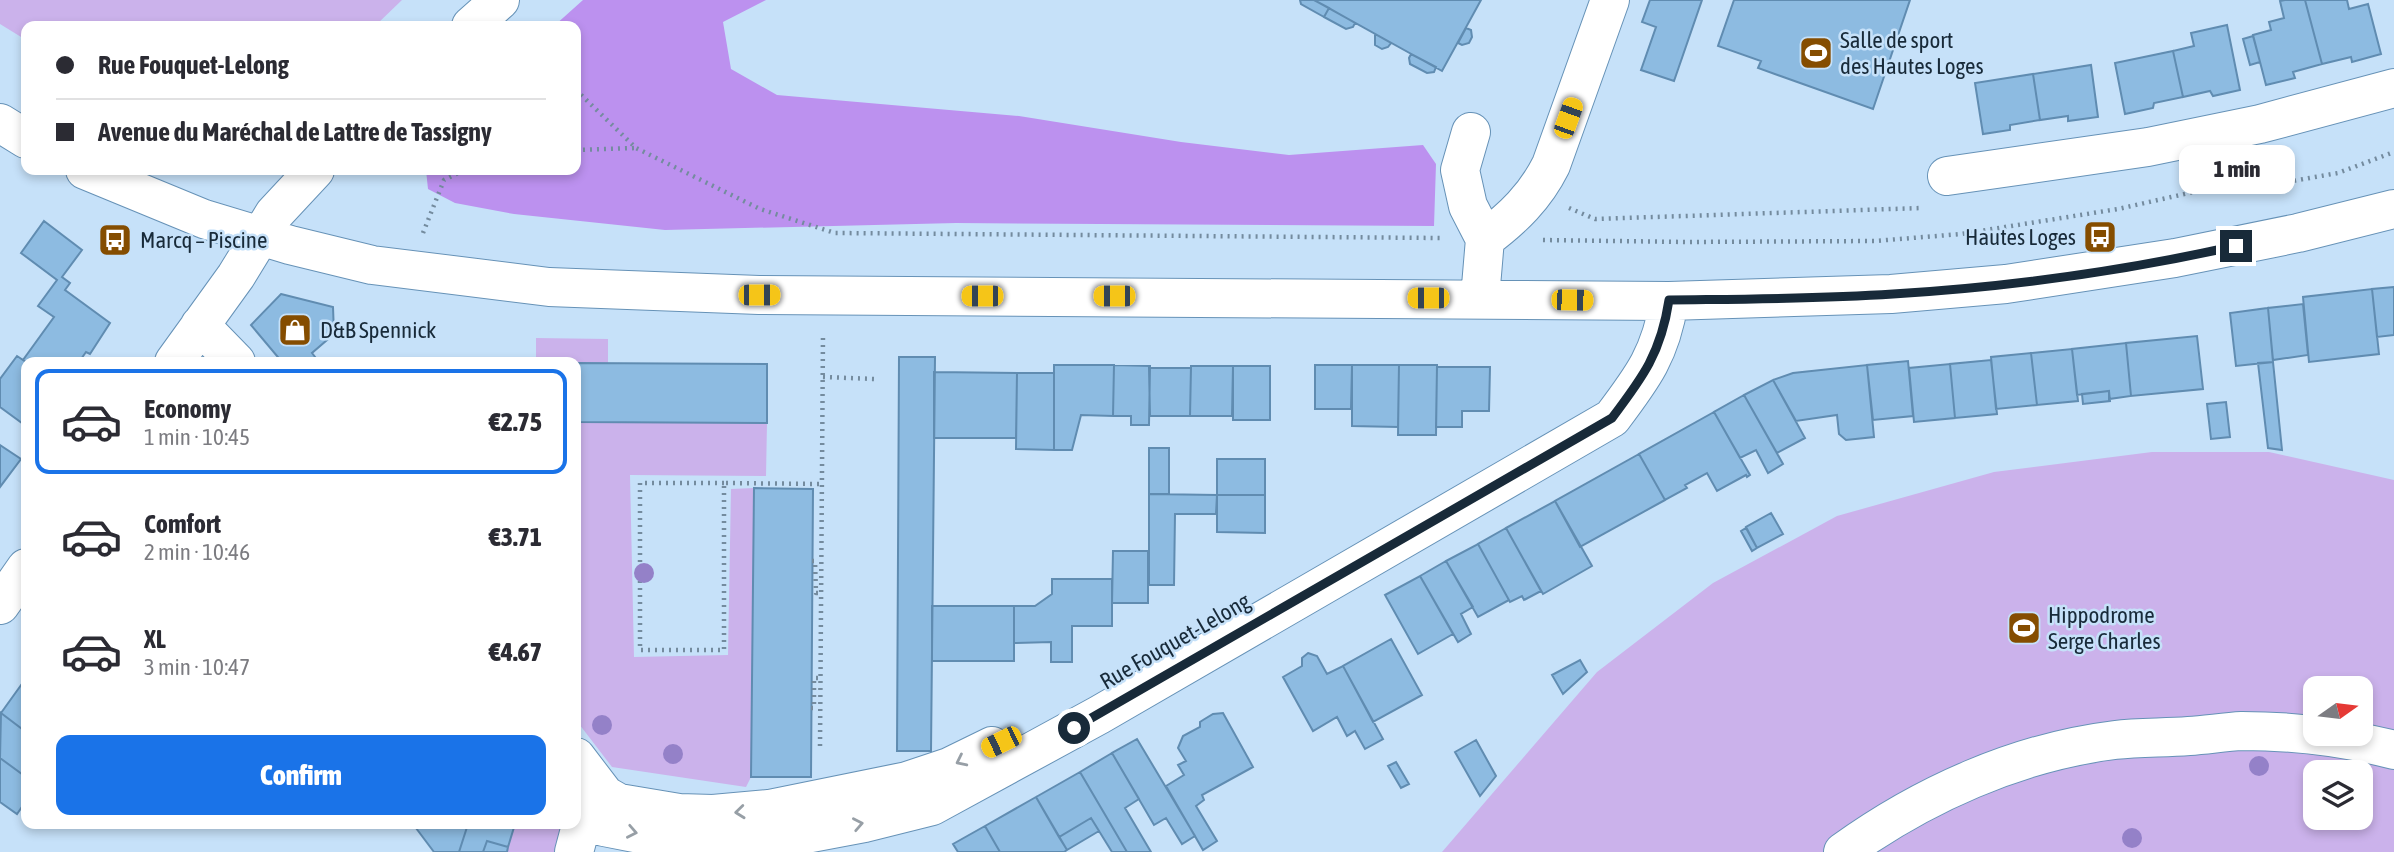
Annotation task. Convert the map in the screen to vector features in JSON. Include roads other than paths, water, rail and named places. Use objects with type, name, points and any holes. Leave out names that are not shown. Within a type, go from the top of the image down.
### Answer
[{"type":"street","points":[[477,21],[500,0]]},
{"type":"street","points":[[1485,239],[1513,218],[1552,165],[1609,0]]},
{"type":"street","points":[[1947,176],[2160,145],[2260,124],[2394,88]]},
{"type":"street","points":[[0,123],[21,136]]},
{"type":"street","points":[[1471,132],[1460,170],[1468,206],[1485,239],[1480,298]]},
{"type":"street","points":[[97,175],[195,216],[260,237],[372,265],[527,285],[673,293],[1669,300],[1891,294],[2006,284],[2219,250],[2394,209]]},
{"type":"street","points":[[178,357],[236,275],[274,214],[310,175]]},
{"type":"street","name":"Rue Fouquet-Lelong","points":[[583,786],[680,835],[733,813],[907,781],[949,767],[1001,742],[1599,395],[1640,381],[1652,362],[1666,321],[1669,300]]},
{"type":"street","points":[[200,325],[229,357]]},
{"type":"street","points":[[0,605],[21,575]]},
{"type":"street","points":[[1843,852],[1895,818],[1955,786],[2043,755],[2114,740],[2241,731],[2300,734],[2394,750]]},
{"type":"street","points":[[573,852],[576,829]]},
{"type":"place","name":"Salle de sport des Hautes Loges","points":[[1816,53]]},
{"type":"place","name":"Hautes Loges","points":[[2100,237]]},
{"type":"place","name":"Marcq – Piscine","points":[[115,240]]},
{"type":"place","name":"D&B Spennick","points":[[295,330]]},
{"type":"place","name":"Hippodrome Serge Charles","points":[[2024,628]]}]
